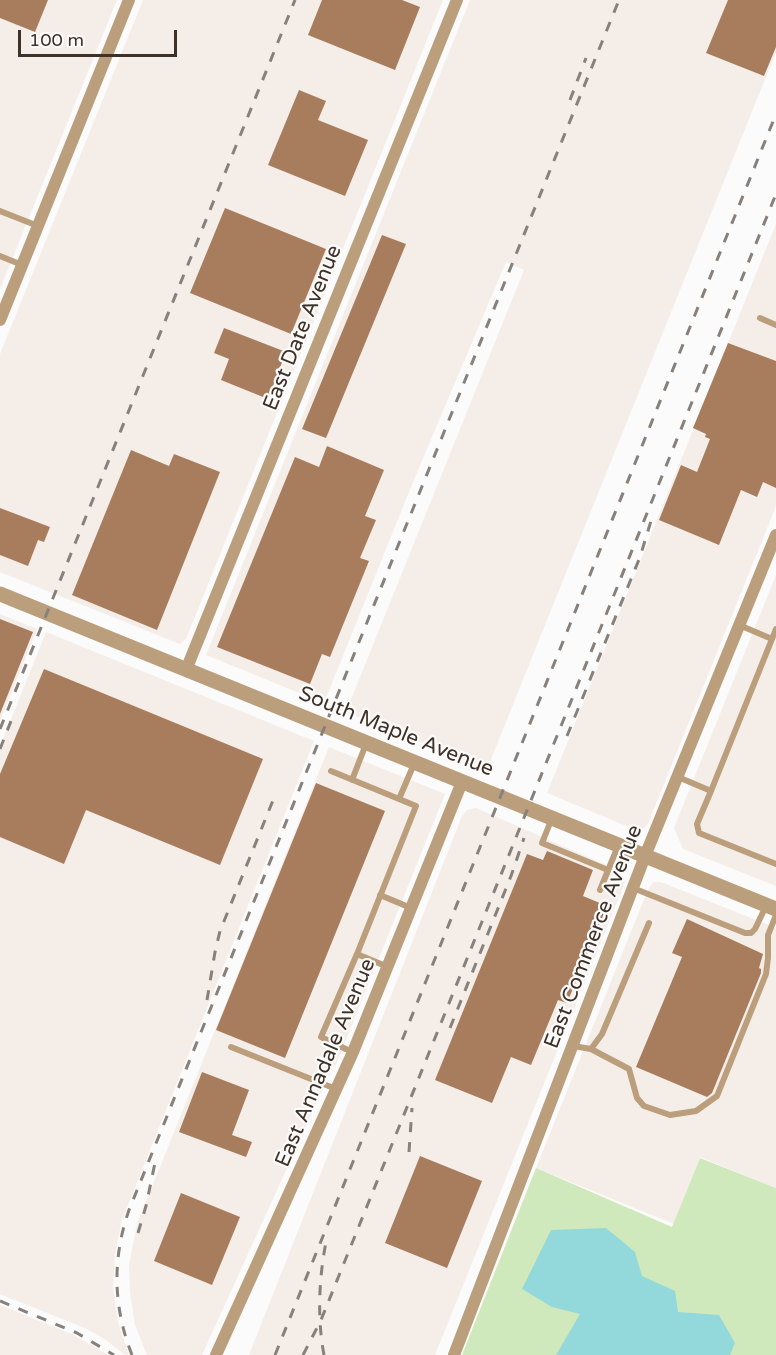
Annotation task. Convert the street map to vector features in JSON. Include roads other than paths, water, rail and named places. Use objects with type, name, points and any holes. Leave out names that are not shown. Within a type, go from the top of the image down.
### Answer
[{"type":"street","points":[[0,320],[129,0]]},
{"type":"street","name":"East Date Avenue","points":[[186,670],[457,0]]},
{"type":"street","name":"East Commerce Avenue","points":[[454,1355],[645,856],[776,535]]},
{"type":"street","name":"South Maple Avenue","points":[[0,594],[773,910]]},
{"type":"street","name":"East Annadale Avenue","points":[[216,1355],[337,1090],[462,782]]},
{"type":"lane","points":[[0,211],[38,226]]},
{"type":"lane","points":[[0,256],[22,265]]},
{"type":"lane","points":[[760,318],[776,325]]},
{"type":"lane","points":[[739,625],[772,639]]},
{"type":"lane","points":[[776,629],[697,824],[699,833],[776,864]]},
{"type":"lane","points":[[352,780],[366,743]]},
{"type":"lane","points":[[399,799],[414,763]]},
{"type":"lane","points":[[331,771],[416,806],[321,1037],[353,1052]]},
{"type":"lane","points":[[677,776],[711,791]]},
{"type":"lane","points":[[552,818],[542,843],[608,870]]},
{"type":"lane","points":[[600,890],[618,845]]},
{"type":"lane","points":[[633,888],[736,930],[751,933],[773,910]]},
{"type":"lane","points":[[380,895],[411,908]]},
{"type":"lane","points":[[572,1046],[591,1049],[629,1069],[637,1098],[644,1106],[670,1115],[696,1111],[717,1096],[766,974],[768,935],[773,910]]},
{"type":"lane","points":[[591,1049],[602,1034],[649,923]]},
{"type":"lane","points":[[357,954],[388,967]]},
{"type":"lane","points":[[231,1047],[337,1090]]},
{"type":"water","points":[[606,1228],[635,1252],[642,1276],[675,1291],[678,1312],[719,1315],[735,1343],[730,1355],[556,1355],[580,1314],[552,1307],[522,1289],[551,1230]]},
{"type":"railway","points":[[0,729],[295,0]]},
{"type":"railway","points":[[132,1355],[121,1319],[117,1283],[117,1265],[123,1228],[129,1210],[619,0]]},
{"type":"railway","points":[[570,100],[586,58]]},
{"type":"railway","points":[[275,1355],[776,114]]},
{"type":"railway","points":[[303,1355],[321,1320],[776,194]]},
{"type":"railway","points":[[567,736],[640,557],[651,521]]},
{"type":"railway","points":[[0,749],[11,721]]},
{"type":"railway","points":[[207,1000],[220,931],[276,793]]},
{"type":"railway","points":[[450,1028],[524,838]]},
{"type":"railway","points":[[409,1152],[412,1108]]},
{"type":"railway","points":[[138,1233],[156,1158]]},
{"type":"railway","points":[[324,1355],[320,1327],[320,1298],[326,1242]]},
{"type":"railway","points":[[0,1301],[77,1333],[114,1355]]}]
